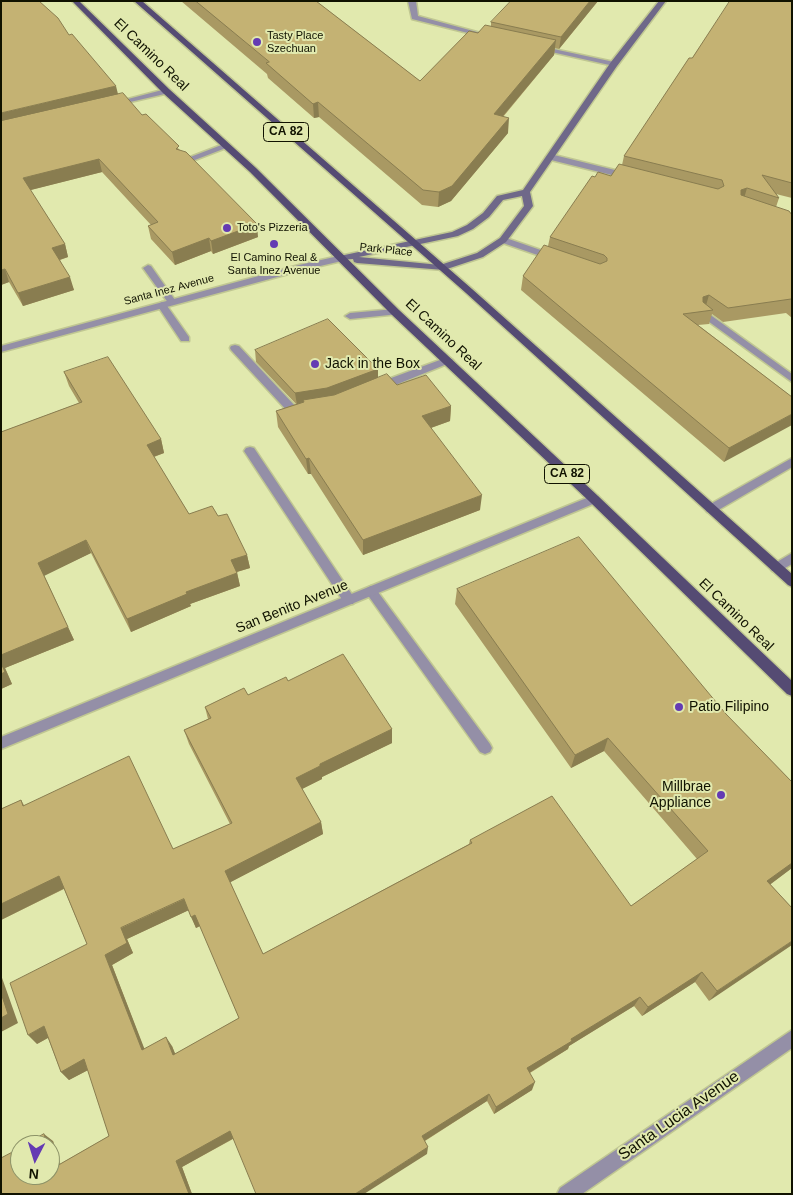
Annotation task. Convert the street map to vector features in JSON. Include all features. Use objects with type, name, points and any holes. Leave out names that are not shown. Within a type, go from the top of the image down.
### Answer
[{"type":"main road","name":"El Camino Real","points":[[75,1],[166,91],[227,146],[343,258],[395,312],[594,499],[792,690]]},
{"type":"main road","name":"CA 82","points":[[137,1],[441,268],[792,582]]},
{"type":"main road","name":"Park Place","points":[[343,258],[462,230],[486,215],[500,198],[526,192],[614,64],[663,1]]},
{"type":"main road","name":"Park Place","points":[[343,258],[441,268],[480,255],[502,240],[529,206],[526,192]]},
{"type":"street","points":[[412,1],[416,17],[492,37]]},
{"type":"street","points":[[530,46],[614,64]]},
{"type":"street","points":[[106,106],[166,91]]},
{"type":"street","points":[[184,161],[227,146]]},
{"type":"street","points":[[550,157],[633,177]]},
{"type":"street","points":[[502,240],[564,261]]},
{"type":"street","name":"Santa Inez Avenue","points":[[1,348],[302,267],[343,258]]},
{"type":"street","points":[[148,268],[185,340]]},
{"type":"street","points":[[350,316],[395,312]]},
{"type":"street","points":[[705,314],[792,379]]},
{"type":"street","points":[[235,348],[294,411],[312,408]]},
{"type":"street","points":[[365,392],[448,360]]},
{"type":"street","points":[[250,451],[349,600]]},
{"type":"street","points":[[710,509],[792,462]]},
{"type":"street","name":"San Benito Avenue","points":[[1,743],[594,499]]},
{"type":"street","points":[[776,568],[792,558]]},
{"type":"street","points":[[370,591],[485,748]]},
{"type":"street","name":"Santa Lucia Avenue","points":[[566,1194],[792,1038]]},
{"type":"building","points":[[1,1],[39,1],[58,18],[69,35],[72,34],[116,86],[1,113]]},
{"type":"building","points":[[196,1],[316,1],[420,81],[469,31],[478,33],[485,25],[556,40],[494,114],[509,118],[452,186],[439,192],[423,190],[318,102],[313,104],[266,63],[269,62]]},
{"type":"building","points":[[511,1],[590,1],[561,37],[491,22]]},
{"type":"building","points":[[730,1],[792,1],[792,183],[762,175],[779,198],[747,188],[741,190],[741,195],[789,211],[792,215],[792,300],[728,308],[709,295],[703,297],[703,302],[713,310],[683,314],[792,397],[792,414],[729,448],[523,276],[544,245],[600,264],[607,261],[604,255],[550,237],[592,176],[595,177],[598,172],[611,176],[619,164],[718,189],[724,186],[722,180],[624,156],[689,58],[692,58]]},
{"type":"building","points":[[123,93],[142,115],[146,114],[179,146],[176,149],[186,152],[257,224],[211,241],[209,238],[172,252],[148,226],[158,222],[99,159],[23,178],[65,244],[52,248],[70,277],[18,293],[5,269],[1,270],[1,121]]},
{"type":"building","points":[[328,319],[378,369],[327,388],[295,393],[255,350]]},
{"type":"building","points":[[108,357],[161,439],[147,445],[189,514],[212,506],[218,516],[227,514],[247,555],[231,560],[237,573],[186,592],[187,594],[127,619],[86,540],[38,563],[68,627],[1,655],[1,432],[82,402],[64,372]]},
{"type":"building","points":[[387,374],[397,385],[426,375],[451,406],[422,416],[482,495],[363,540],[309,458],[306,459],[276,411],[304,402],[303,400],[334,395]]},
{"type":"building","points":[[579,537],[726,714],[792,782],[792,863],[767,881],[792,908],[792,941],[717,991],[702,972],[648,1007],[640,997],[527,1068],[535,1082],[496,1107],[489,1094],[422,1136],[428,1147],[355,1194],[256,1194],[230,1131],[176,1161],[189,1194],[1,1194],[1,1158],[10,1153],[10,1185],[60,1185],[60,1164],[109,1136],[84,1059],[61,1072],[44,1026],[28,1035],[10,983],[87,944],[59,876],[1,904],[1,809],[21,800],[23,806],[129,756],[173,849],[232,823],[184,730],[211,718],[205,707],[244,688],[248,695],[286,677],[288,681],[343,654],[392,729],[320,764],[320,766],[296,778],[321,822],[225,871],[263,954],[472,843],[470,840],[552,796],[631,906],[708,851],[608,738],[575,755],[457,589]],"holes":[[[184,899],[191,917],[195,915],[239,1018],[173,1055],[166,1037],[142,1050],[105,955],[127,943],[121,928]]]},
{"type":"building","points":[[1,663],[5,672],[1,674]]},
{"type":"building","points":[[1,993],[8,1014],[1,1018]]},
{"type":"place","name":"Tasty Place Szechuan","points":[[257,42]]},
{"type":"place","name":"Toto's Pizzeria","points":[[227,228]]},
{"type":"place","name":"El Camino Real & Santa Inez Avenue","points":[[274,244]]},
{"type":"place","name":"Jack in the Box","points":[[315,364]]},
{"type":"place","name":"Patio Filipino","points":[[679,707]]},
{"type":"place","name":"Millbrae Appliance","points":[[721,795]]}]
